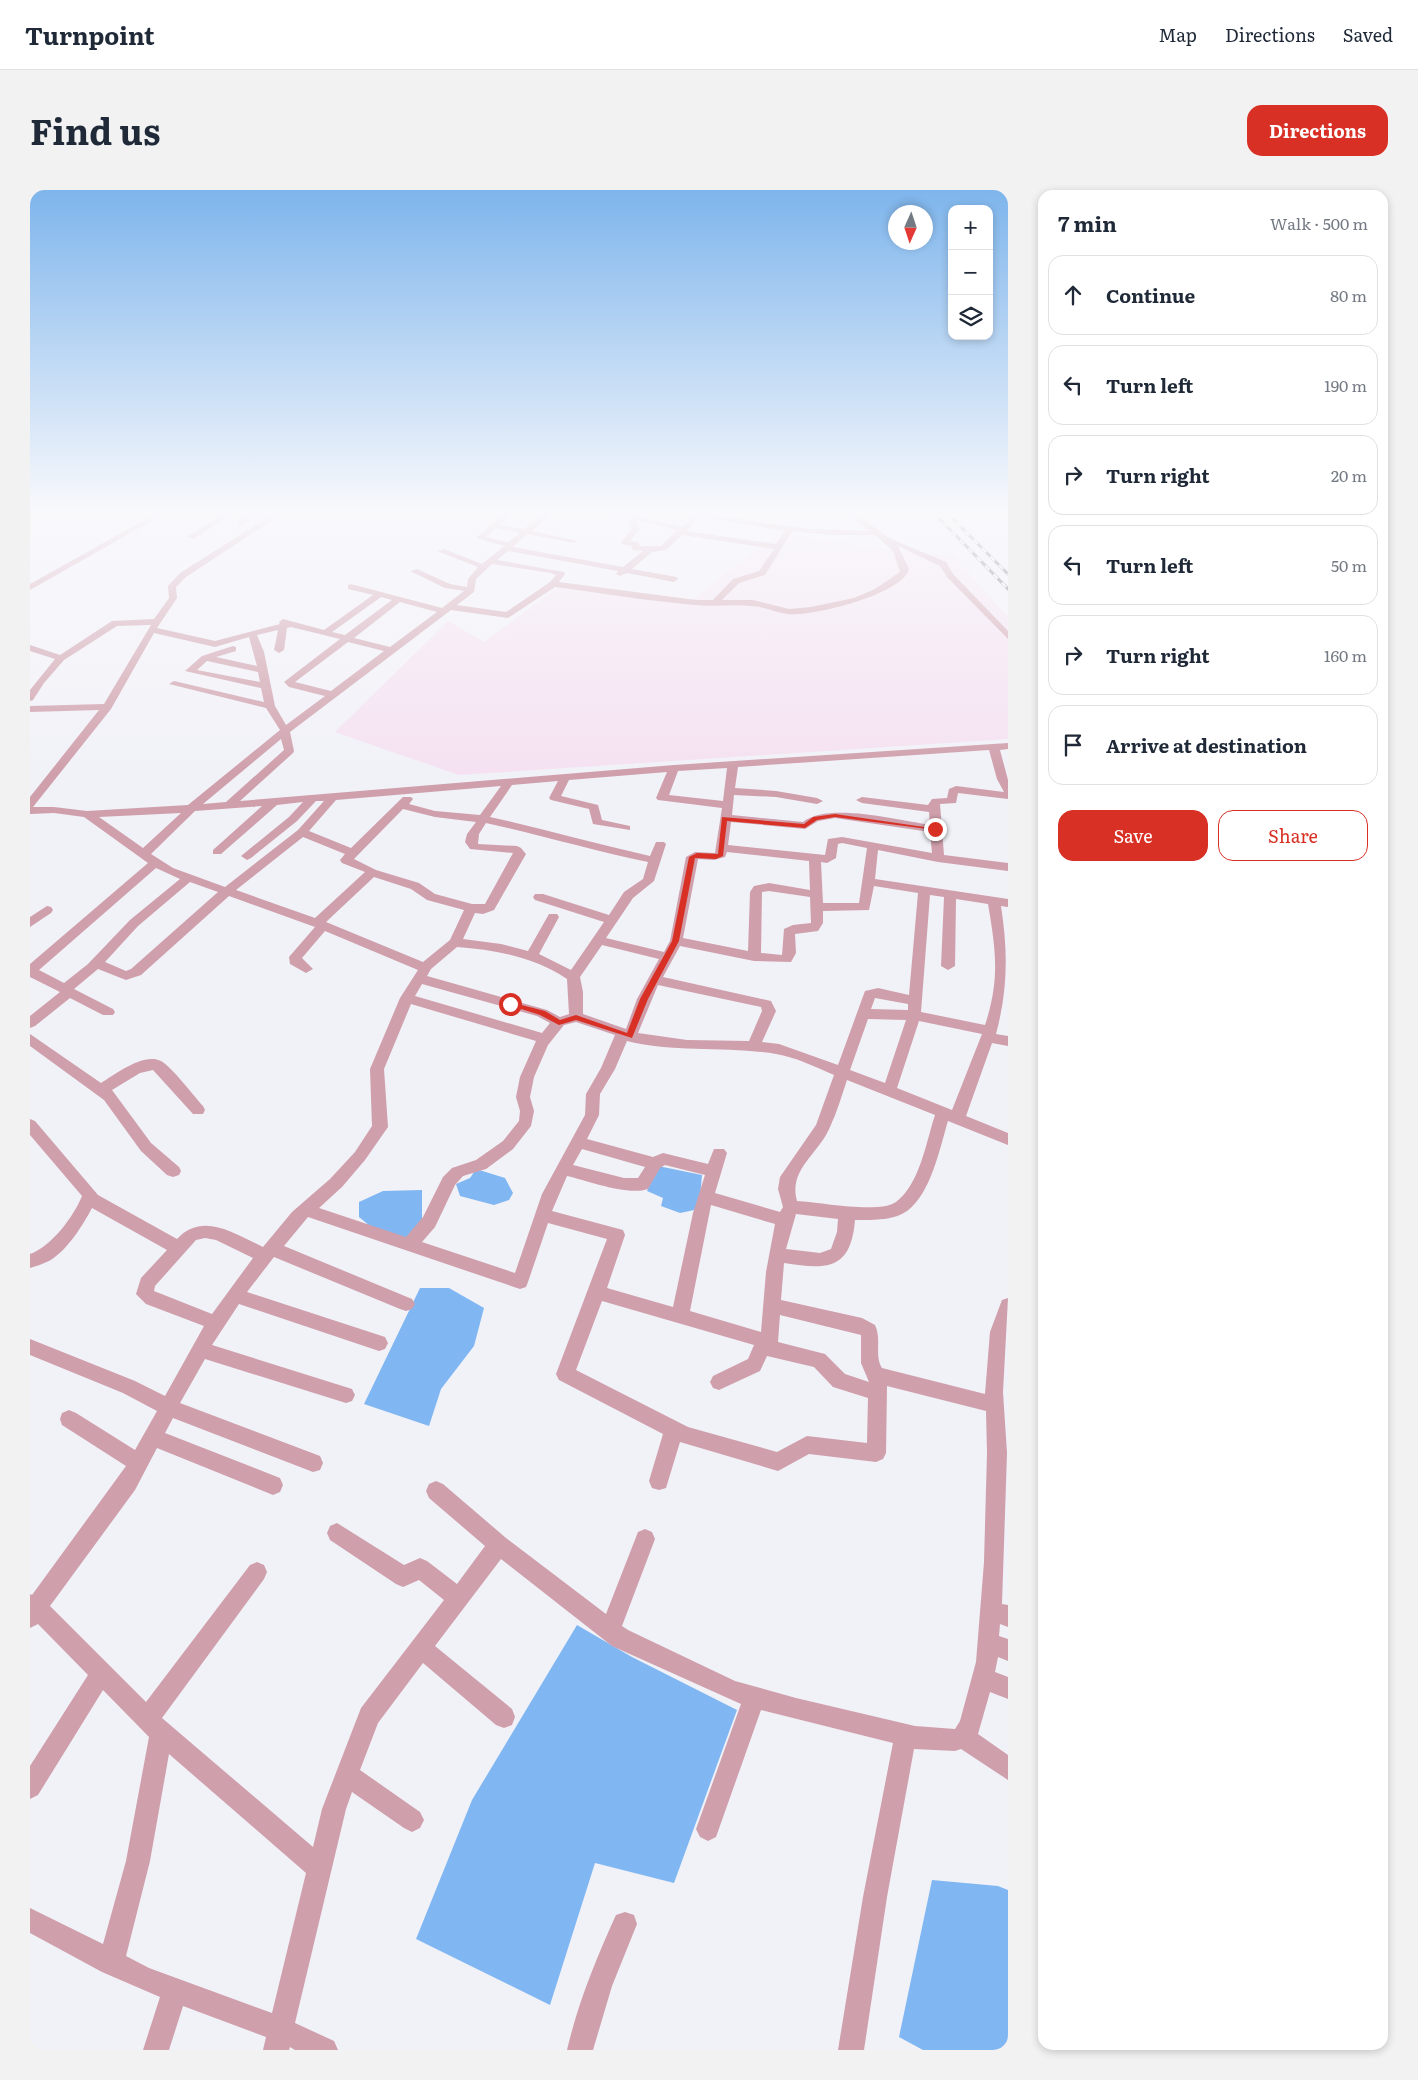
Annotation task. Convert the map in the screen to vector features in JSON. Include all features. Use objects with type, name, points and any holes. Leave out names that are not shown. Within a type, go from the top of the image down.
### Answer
[{"type":"street","points":[[30,805],[51,775],[107,707],[153,626],[171,601]]},
{"type":"street","points":[[325,633],[370,601]]},
{"type":"street","points":[[335,695],[292,685],[289,682],[397,601]]},
{"type":"street","points":[[408,601],[448,609],[506,616],[528,601]]},
{"type":"street","points":[[144,854],[193,807],[285,731],[458,601]]},
{"type":"street","points":[[697,601],[714,604],[753,603],[789,612],[811,610],[853,601]]},
{"type":"street","points":[[714,604],[717,601]]},
{"type":"street","points":[[975,601],[1008,636]]},
{"type":"street","points":[[273,619],[287,625],[391,650]]},
{"type":"street","points":[[30,698],[40,682],[61,658],[115,623],[153,626],[215,644],[224,651]]},
{"type":"street","points":[[266,686],[190,671],[205,658],[287,625]]},
{"type":"street","points":[[279,650],[287,625]]},
{"type":"street","points":[[215,644],[254,637]]},
{"type":"street","points":[[229,805],[286,756],[289,745],[285,731],[270,706],[254,637]]},
{"type":"street","points":[[30,648],[61,658]]},
{"type":"street","points":[[205,658],[263,670]]},
{"type":"street","points":[[174,684],[270,706]]},
{"type":"street","points":[[30,710],[107,707]]},
{"type":"street","points":[[30,811],[54,810],[87,814],[312,800],[674,768],[1008,746]]},
{"type":"street","points":[[994,748],[1002,779],[1008,790]]},
{"type":"street","points":[[306,1210],[408,1246],[520,1282],[550,1194],[592,1115],[593,1094],[676,941],[692,857],[697,855],[719,856],[722,848],[733,764]]},
{"type":"street","points":[[674,768],[662,798],[727,805]]},
{"type":"street","points":[[566,777],[555,798],[594,807],[597,822],[626,828]]},
{"type":"street","points":[[416,790],[352,853],[347,862],[415,886],[431,897],[483,910],[490,907],[520,854],[517,850],[480,848],[471,845],[473,834],[508,783]]},
{"type":"street","points":[[938,858],[934,809],[936,801],[952,801],[953,791],[956,789],[1008,796]]},
{"type":"street","points":[[729,791],[776,794],[817,801]]},
{"type":"street","points":[[96,963],[126,976],[136,972],[226,892],[302,832],[332,798]]},
{"type":"street","points":[[247,856],[293,819],[312,800]]},
{"type":"street","points":[[862,800],[934,809]]},
{"type":"street","points":[[217,852],[273,802]]},
{"type":"street","points":[[401,805],[443,816],[484,819],[530,829],[597,848],[655,860]]},
{"type":"street","points":[[87,814],[155,863],[188,878],[319,924],[422,972],[542,1013],[559,1022]]},
{"type":"street","points":[[725,818],[805,826],[815,818],[835,815],[935,829]]},
{"type":"street","points":[[302,832],[352,853]]},
{"type":"street","points":[[722,848],[815,859],[831,858],[831,843],[836,839],[938,858],[1008,867]]},
{"type":"street","points":[[573,977],[628,895],[648,881],[660,844]]},
{"type":"street","points":[[754,957],[756,892],[758,889],[769,887],[815,900],[855,908],[864,907],[873,845]]},
{"type":"street","points":[[676,941],[754,957],[780,960],[789,957],[788,932],[793,929],[814,928],[817,923],[815,859]]},
{"type":"street","points":[[108,1012],[30,971],[35,960],[155,863]]},
{"type":"street","points":[[306,969],[296,961],[296,957],[319,924],[371,872]]},
{"type":"street","points":[[30,1023],[96,963],[134,923],[188,878]]},
{"type":"street","points":[[869,882],[1008,903]]},
{"type":"street","points":[[889,1092],[915,1008],[924,891]]},
{"type":"street","points":[[948,966],[950,895]]},
{"type":"street","points":[[539,897],[612,920]]},
{"type":"street","points":[[706,1197],[787,1214],[883,1211],[900,1207],[917,1189],[950,1116],[964,1093],[988,1034],[1003,979],[1002,951],[994,900]]},
{"type":"street","points":[[320,1869],[154,1726],[102,1672],[32,1609],[128,1484],[200,1350],[235,1295],[268,1252],[306,1210],[360,1156],[380,1127],[377,1069],[407,998],[422,972],[455,943],[471,908]]},
{"type":"street","points":[[30,923],[47,910]]},
{"type":"street","points":[[532,956],[553,917]]},
{"type":"street","points":[[599,940],[668,957]]},
{"type":"street","points":[[455,943],[532,956],[565,970],[573,977],[576,992],[576,1017]]},
{"type":"street","points":[[655,980],[766,1004],[769,1011],[753,1047]]},
{"type":"street","points":[[597,1292],[769,1342],[778,1255],[787,1214],[786,1189],[788,1177],[824,1127],[841,1072],[870,994],[875,992],[1008,1041]]},
{"type":"street","points":[[407,998],[545,1039]]},
{"type":"street","points":[[863,1014],[915,1008]]},
{"type":"street","points":[[408,1246],[429,1222],[450,1181],[458,1172],[481,1165],[508,1145],[526,1122],[527,1111],[523,1096],[527,1077],[545,1039],[559,1022],[576,1017],[626,1036],[687,1045],[728,1044],[778,1049],[841,1072],[1008,1139]]},
{"type":"street","points":[[30,1039],[109,1096],[126,1116],[146,1147],[173,1171]]},
{"type":"street","points":[[101,1090],[140,1066],[157,1065],[198,1110]]},
{"type":"street","points":[[30,1125],[87,1191],[89,1198],[179,1248]]},
{"type":"street","points":[[578,1142],[655,1164]]},
{"type":"street","points":[[680,1317],[706,1197],[719,1152]]},
{"type":"street","points":[[564,1169],[624,1184],[642,1185],[655,1164],[663,1159],[713,1171]]},
{"type":"street","points":[[30,1261],[43,1256],[51,1250],[89,1198]]},
{"type":"street","points":[[778,1255],[823,1262],[835,1257],[843,1247],[847,1213]]},
{"type":"street","points":[[543,1215],[618,1235],[565,1374],[685,1435],[778,1462],[806,1445],[876,1453],[878,1384],[871,1369],[868,1354],[871,1336],[869,1330],[862,1326],[772,1306]]},
{"type":"street","points":[[216,1323],[152,1299],[144,1294],[147,1283],[191,1235],[204,1231],[219,1234],[406,1304]]},
{"type":"street","points":[[235,1295],[379,1343]]},
{"type":"street","points":[[436,1490],[499,1545],[620,1638],[733,1691],[915,1736],[954,1740],[963,1737],[970,1725],[987,1662],[998,1646],[995,1405],[999,1332],[1008,1305]]},
{"type":"street","points":[[30,1347],[129,1387],[168,1407],[313,1463]]},
{"type":"street","points":[[719,1382],[754,1365],[761,1349],[770,1348],[819,1360],[838,1382],[878,1384],[995,1405]]},
{"type":"street","points":[[200,1350],[346,1394]]},
{"type":"street","points":[[69,1419],[138,1464]]},
{"type":"street","points":[[659,1481],[674,1429]]},
{"type":"street","points":[[152,1437],[273,1485]]},
{"type":"street","points":[[337,1533],[397,1574],[407,1576],[415,1569],[420,1568],[458,1598]]},
{"type":"street","points":[[610,1631],[645,1539]]},
{"type":"street","points":[[278,2040],[334,1809],[369,1716],[499,1545]]},
{"type":"street","points":[[111,1963],[138,1861],[154,1726],[257,1572]]},
{"type":"street","points":[[421,1648],[504,1717]]},
{"type":"street","points":[[30,1787],[102,1672]]},
{"type":"street","points":[[982,1678],[1008,1688]]},
{"type":"street","points":[[708,1829],[755,1697]]},
{"type":"street","points":[[851,2050],[900,1752],[904,1742],[915,1736]]},
{"type":"street","points":[[963,1737],[1008,1769]]},
{"type":"street","points":[[347,1774],[412,1820]]},
{"type":"street","points":[[30,1920],[111,1963],[175,1990],[278,2040],[325,2050]]},
{"type":"street","points":[[580,2050],[589,2011],[602,1972],[625,1924]]},
{"type":"street","points":[[156,2050],[175,1990]]},
{"type":"shaded area","points":[[539,601],[670,601],[688,603],[691,601],[994,601],[1008,617],[1008,739],[459,775],[335,732],[448,621],[484,642]]},
{"type":"water","points":[[658,1166],[702,1175],[699,1209],[680,1213],[661,1206],[663,1198],[647,1191]]},
{"type":"water","points":[[476,1169],[505,1178],[513,1193],[509,1200],[494,1205],[460,1196],[456,1184],[470,1178]]},
{"type":"water","points":[[422,1190],[422,1228],[401,1240],[376,1231],[359,1217],[359,1202],[383,1191]]},
{"type":"water","points":[[420,1288],[449,1288],[484,1308],[474,1346],[441,1389],[429,1426],[364,1404]]},
{"type":"water","points":[[577,1625],[632,1657],[737,1710],[674,1883],[595,1863],[550,2005],[416,1939],[472,1800]]},
{"type":"water","points":[[932,1880],[998,1886],[1008,1890],[1008,2050],[923,2050],[899,2037]]},
{"type":"route","points":[[510,1004],[542,1013],[559,1022],[576,1017],[622,1035],[630,1036],[644,999],[676,941],[692,857],[694,855],[712,857],[721,855],[725,818],[808,826],[815,818],[835,815],[935,829]]}]
